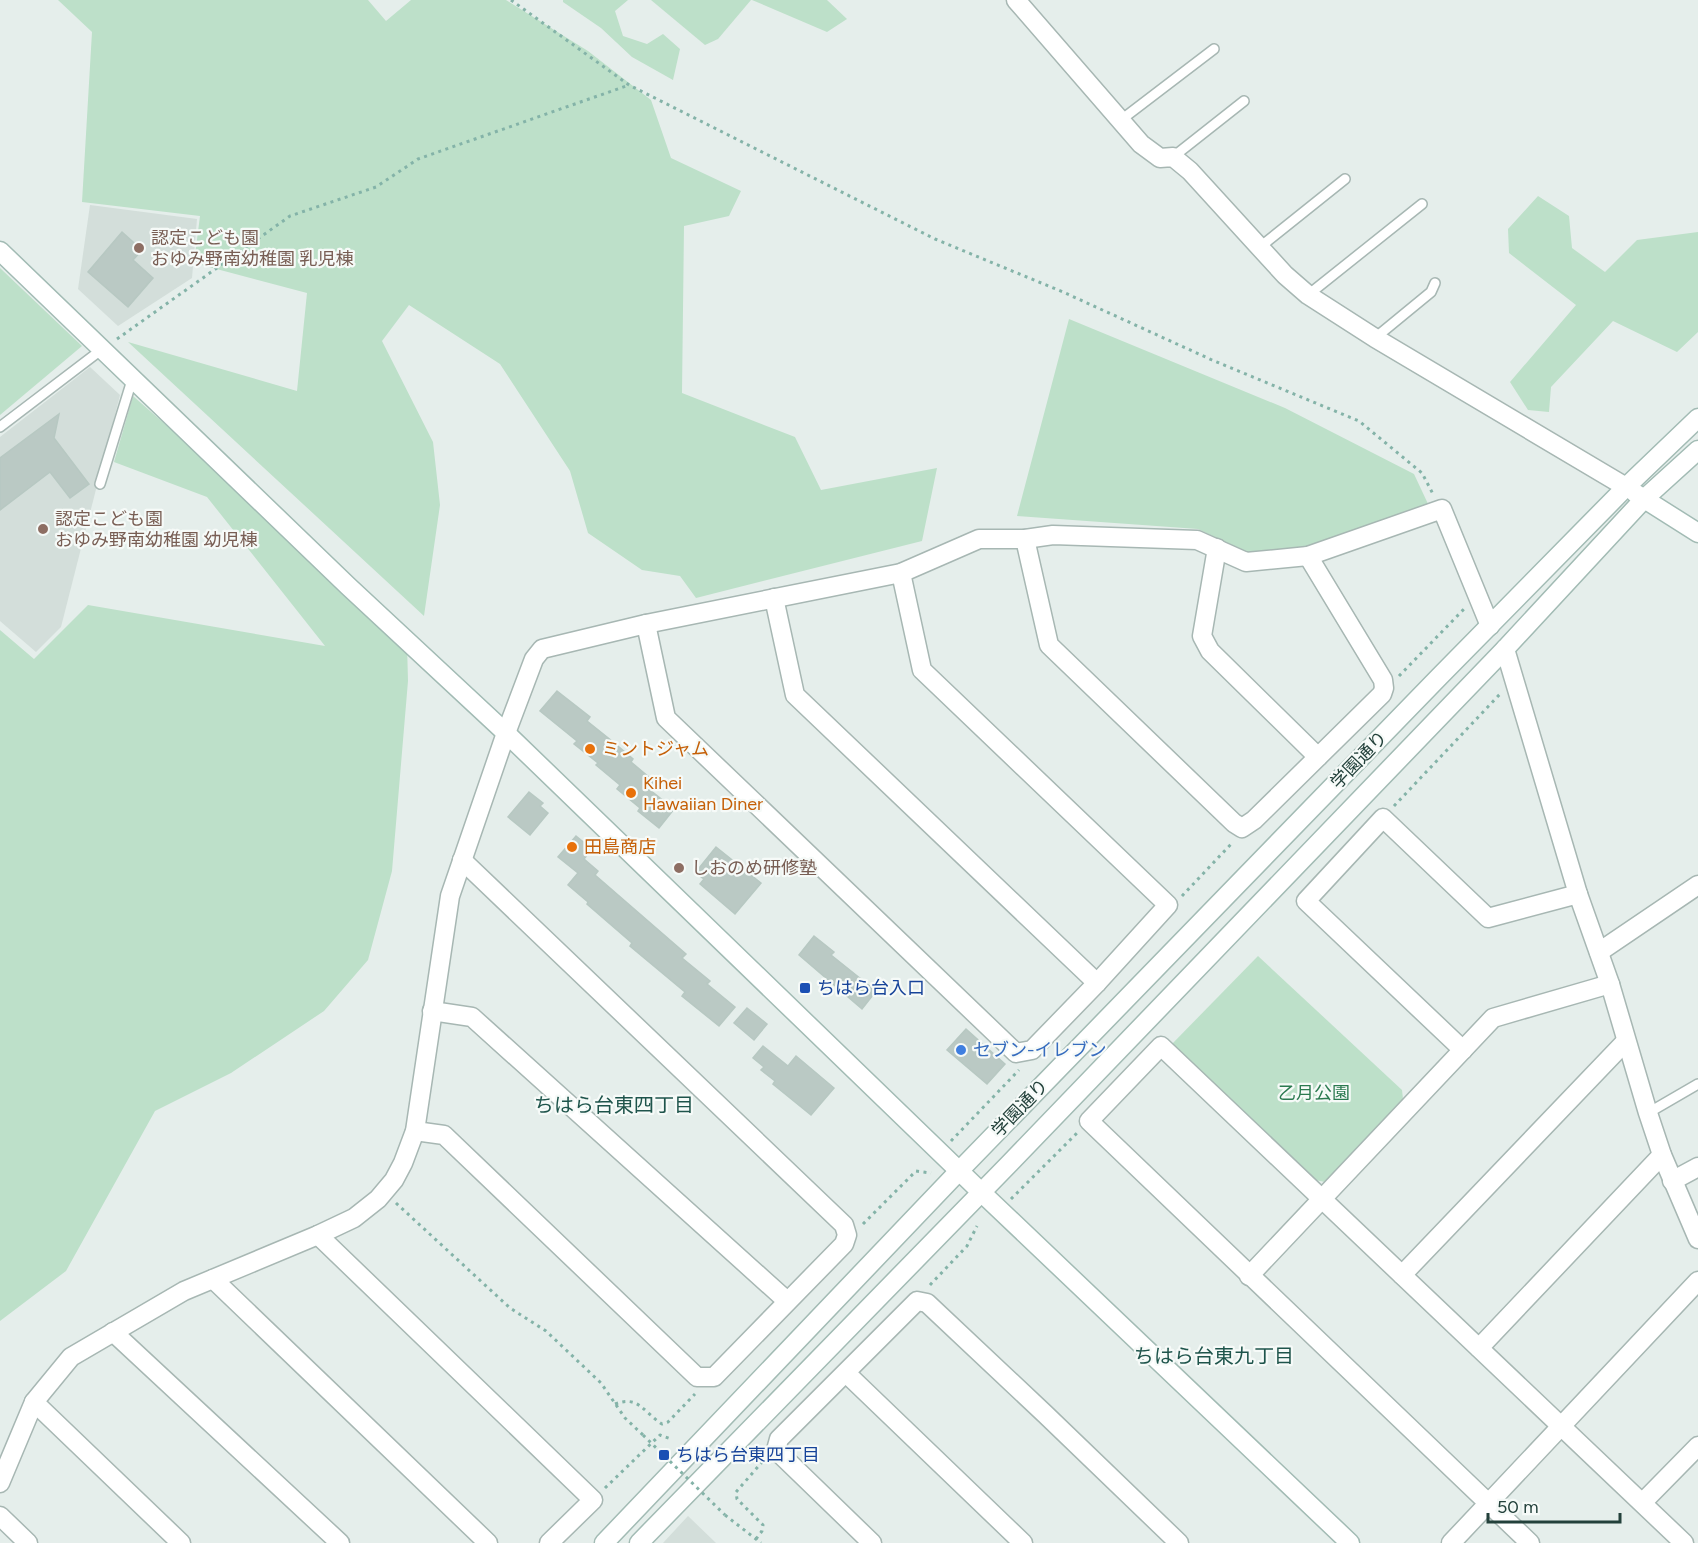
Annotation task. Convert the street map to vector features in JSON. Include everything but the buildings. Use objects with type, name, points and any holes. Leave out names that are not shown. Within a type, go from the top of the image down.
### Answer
[{"type":"street","points":[[1016,0],[1141,144],[1160,158],[1173,157],[1190,171],[1285,275],[1308,295],[1375,338],[1626,487],[1698,533]]},
{"type":"street","points":[[0,251],[132,380],[506,733],[940,1153],[1350,1543]]},
{"type":"street","name":"学園通り","points":[[603,1543],[959,1171],[1439,677],[1626,487],[1698,418]]},
{"type":"street","name":"学園通り","points":[[639,1543],[1505,649],[1644,499],[1698,450]]},
{"type":"street","points":[[0,1483],[34,1402],[71,1357],[184,1291],[354,1218],[394,1180],[415,1131],[450,896],[506,733],[534,659],[542,649],[646,624],[901,573],[980,539],[1025,539],[1053,535],[1197,540],[1246,562],[1308,556],[1442,509],[1490,626]]},
{"type":"street","points":[[1025,539],[1050,645],[1234,823],[1242,828],[1382,694],[1384,688],[1383,680],[1308,556]]},
{"type":"street","points":[[1217,548],[1202,636],[1205,644],[1318,757]]},
{"type":"street","points":[[646,624],[666,718],[1017,1053],[1032,1050],[1168,905],[922,670],[901,573]]},
{"type":"street","points":[[774,598],[795,694],[1097,983]]},
{"type":"street","points":[[1505,649],[1578,894],[1610,984],[1648,1113],[1672,1181],[1698,1239]]},
{"type":"street","points":[[1463,1050],[1306,901],[1383,818],[1488,918],[1578,894]]},
{"type":"street","points":[[415,1131],[444,1135],[698,1377],[714,1377],[844,1244],[847,1235],[844,1225],[462,860]]},
{"type":"street","points":[[1599,952],[1698,885]]},
{"type":"street","points":[[1249,1276],[1493,1018],[1610,984]]},
{"type":"street","points":[[432,1011],[472,1017],[787,1301]]},
{"type":"street","points":[[1402,1275],[1626,1041]]},
{"type":"street","points":[[1530,1543],[1089,1121],[1161,1046],[1684,1543]]},
{"type":"street","points":[[1479,1348],[1662,1155]]},
{"type":"street","points":[[1672,1181],[1698,1167]]},
{"type":"street","points":[[318,1235],[593,1500],[549,1543]]},
{"type":"street","points":[[213,1279],[488,1543]]},
{"type":"street","points":[[1451,1543],[1698,1281]]},
{"type":"street","points":[[872,1543],[776,1450],[779,1439],[918,1301],[927,1303],[1179,1543]]},
{"type":"street","points":[[113,1332],[340,1543]]},
{"type":"street","points":[[846,1373],[1023,1543]]},
{"type":"street","points":[[34,1402],[181,1543]]},
{"type":"street","points":[[1643,1502],[1698,1446]]},
{"type":"street","points":[[0,1516],[28,1543]]},
{"type":"lane","points":[[1121,120],[1214,49]]},
{"type":"lane","points":[[1173,157],[1244,101]]},
{"type":"lane","points":[[1260,247],[1345,179]]},
{"type":"lane","points":[[1308,295],[1422,204]]},
{"type":"lane","points":[[1375,338],[1431,292],[1435,283]]},
{"type":"lane","points":[[0,427],[101,350]]},
{"type":"lane","points":[[100,484],[132,380]]},
{"type":"lane","points":[[1648,1113],[1698,1084]]},
{"type":"path","points":[[511,0],[629,85],[935,239],[1063,292],[1212,360],[1359,421],[1422,473],[1442,509]]},
{"type":"path","points":[[101,350],[290,216],[376,187],[418,159],[629,85]]},
{"type":"path","points":[[1384,688],[1394,682],[1477,595]]},
{"type":"path","points":[[1383,818],[1514,680]]},
{"type":"path","points":[[1168,905],[1177,902],[1237,838],[1242,828]]},
{"type":"path","points":[[940,1153],[1018,1072],[1026,1051]]},
{"type":"path","points":[[1000,1210],[1089,1121]]},
{"type":"path","points":[[847,1235],[855,1231],[916,1171],[931,1173]]},
{"type":"path","points":[[384,1191],[510,1308],[546,1331],[601,1383],[625,1418],[725,1515],[761,1543]]},
{"type":"path","points":[[923,1302],[926,1289],[967,1246],[977,1226]]},
{"type":"path","points":[[615,1404],[627,1400],[633,1401],[663,1424],[668,1422],[698,1390],[707,1377]]},
{"type":"path","points":[[593,1500],[660,1436],[671,1439]]},
{"type":"path","points":[[756,1539],[763,1525],[737,1499],[736,1492],[766,1457],[776,1450]]},
{"type":"shaded area","name":"認定こども園 おゆみ野南幼稚園 乳児棟","points":[[90,205],[197,219],[192,278],[118,326],[78,289]]},
{"type":"shaded area","name":"認定こども園 おゆみ野南幼稚園 幼児棟","points":[[90,367],[120,395],[61,627],[36,652],[0,621],[0,437]]},
{"type":"shaded area","points":[[688,1516],[716,1543],[663,1543]]},
{"type":"green space","points":[[58,0],[368,0],[386,21],[411,0],[506,0],[588,51],[651,100],[671,158],[741,191],[729,216],[684,226],[682,393],[795,437],[821,490],[937,468],[922,541],[696,598],[680,576],[642,570],[588,533],[570,471],[500,364],[409,305],[382,341],[433,442],[440,505],[424,616],[128,342],[297,391],[307,293],[194,263],[200,216],[82,202],[92,32]]},
{"type":"green space","points":[[563,0],[628,0],[615,11],[623,36],[647,44],[663,34],[680,49],[673,80],[632,57],[601,28]]},
{"type":"green space","points":[[651,0],[751,0],[718,39],[705,45]]},
{"type":"green space","points":[[752,0],[827,0],[847,19],[827,32]]},
{"type":"green space","points":[[1538,196],[1569,216],[1572,248],[1605,272],[1637,240],[1698,232],[1698,332],[1677,352],[1613,321],[1551,387],[1549,412],[1528,410],[1510,382],[1576,305],[1509,253],[1508,229]]},
{"type":"green space","points":[[0,268],[82,346],[0,415]]},
{"type":"green space","points":[[1069,319],[1285,408],[1414,474],[1429,506],[1311,548],[1248,553],[1198,529],[1017,516]]},
{"type":"green space","points":[[133,396],[257,505],[407,644],[408,681],[392,871],[368,960],[324,1011],[231,1073],[155,1111],[66,1271],[0,1321],[0,630],[34,659],[88,605],[325,646],[207,497],[114,462]]},
{"type":"green space","name":"乙月公園","points":[[1258,956],[1402,1090],[1403,1099],[1325,1182],[1315,1180],[1172,1044]]},
{"type":"place","name":"認定こども園 おゆみ野南幼稚園 乳児棟","points":[[139,248]]},
{"type":"place","name":"認定こども園 おゆみ野南幼稚園 幼児棟","points":[[43,529]]},
{"type":"place","name":"ミントジャム","points":[[590,749]]},
{"type":"place","name":"Kihei Hawaiian Diner","points":[[631,793]]},
{"type":"place","name":"田島商店","points":[[572,847]]},
{"type":"place","name":"しおのめ研修塾","points":[[679,868]]},
{"type":"place","name":"ちはら台入口","points":[[805,988]]},
{"type":"place","name":"セブン-イレブン","points":[[961,1050]]},
{"type":"place","name":"ちはら台東四丁目","points":[[664,1455]]},
{"type":"district","name":"ちはら台東四丁目","points":[[614,1105]]},
{"type":"district","name":"ちはら台東九丁目","points":[[1214,1356]]}]
